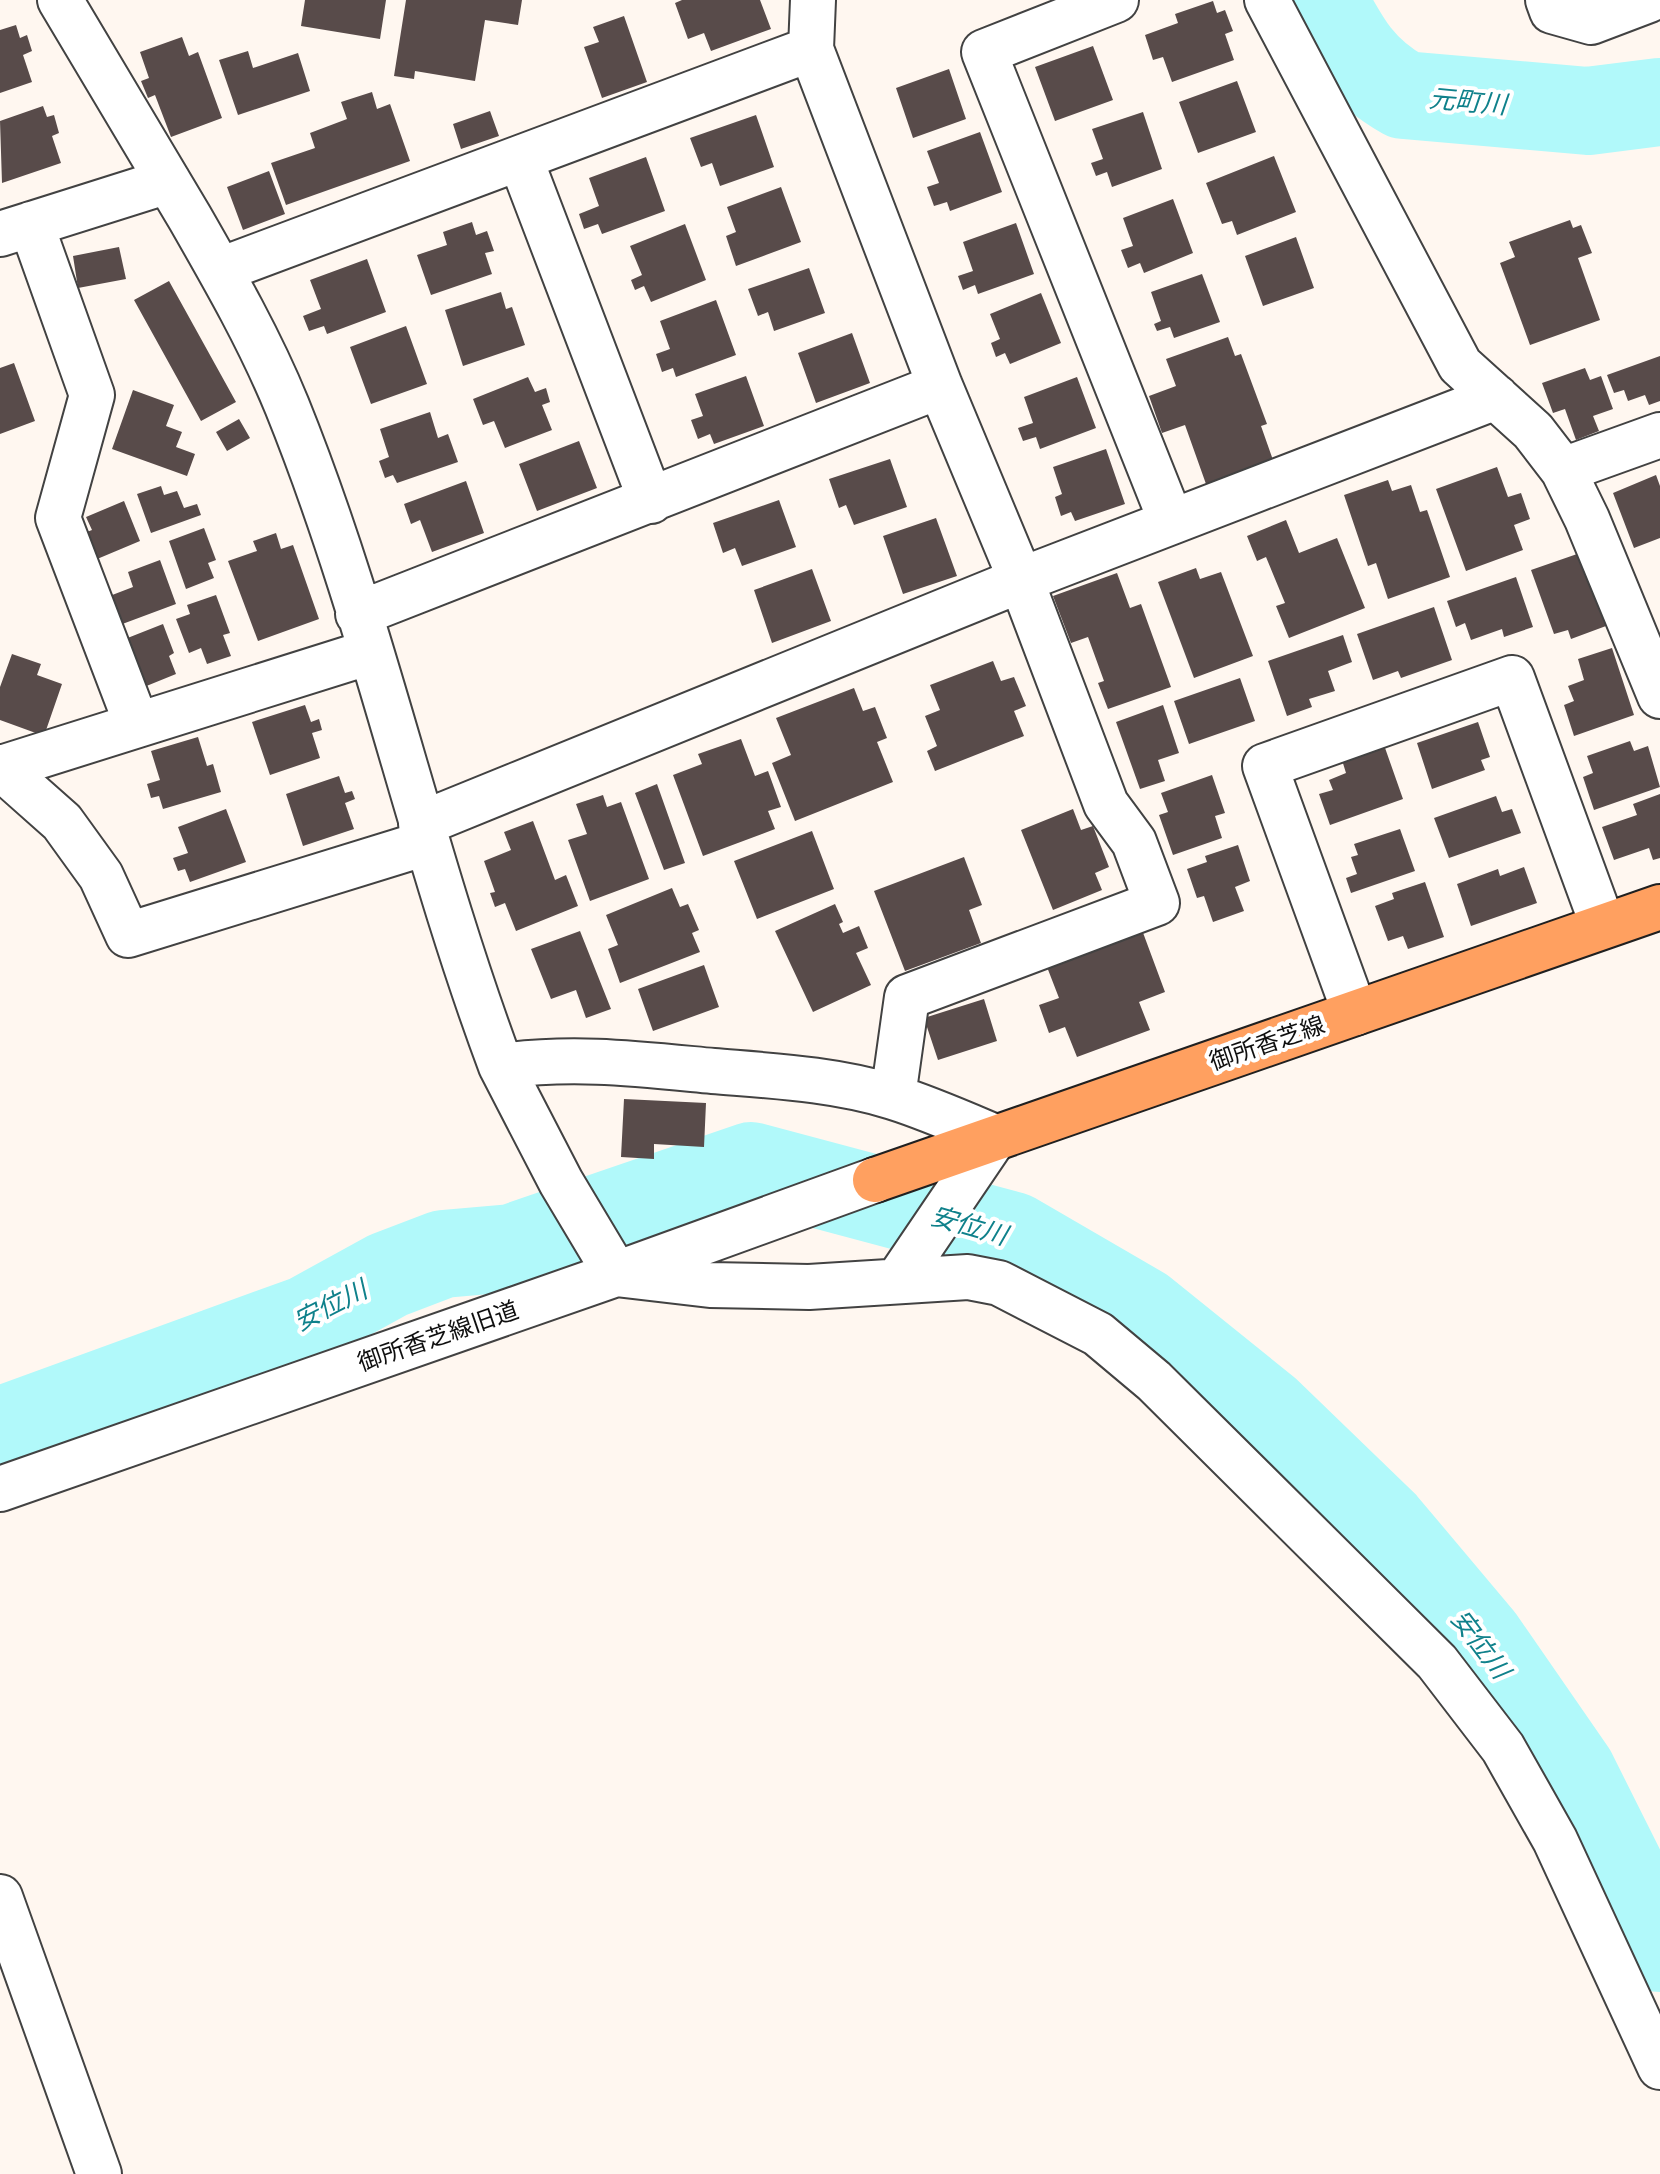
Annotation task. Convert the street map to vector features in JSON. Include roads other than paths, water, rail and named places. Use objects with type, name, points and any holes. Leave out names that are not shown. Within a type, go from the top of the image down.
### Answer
[{"type":"main road","name":"御所香芝線","points":[[875,1180],[1660,907]]},
{"type":"street","points":[[60,0],[220,270],[286,404],[322,498],[468,979],[501,1066],[561,1182],[609,1262],[710,1285],[809,1287],[909,1264],[999,1283],[1098,1334],[1154,1381],[1437,1662],[1503,1748],[1555,1840],[1660,2067]]},
{"type":"street","points":[[813,0],[811,49],[940,386],[1021,580],[1106,804],[1134,842],[1157,903],[907,997],[893,1097]]},
{"type":"street","points":[[1116,0],[984,52],[1171,521]]},
{"type":"street","points":[[1267,0],[1460,365],[1533,431],[1563,470],[1587,519],[1660,696]]},
{"type":"street","points":[[1548,0],[1552,11],[1591,22],[1649,0]]},
{"type":"street","points":[[220,270],[811,49]]},
{"type":"street","points":[[520,158],[651,501]]},
{"type":"street","points":[[137,725],[58,518],[92,395],[15,229],[168,181]]},
{"type":"street","points":[[0,768],[137,725],[364,633],[651,501],[940,386]]},
{"type":"street","points":[[0,768],[62,822],[101,876],[128,935],[423,834],[1021,580],[1496,397]]},
{"type":"street","points":[[1563,470],[1660,435]]},
{"type":"street","points":[[1355,1013],[1265,766],[1512,678],[1603,926]]},
{"type":"street","points":[[501,1066],[593,1060],[798,1078],[893,1097],[995,1137],[909,1264]]},
{"type":"street","name":"御所香芝線旧道","points":[[0,1489],[609,1262],[726,1234],[875,1180]]},
{"type":"street","points":[[0,1897],[99,2174]]},
{"type":"waterway","name":"元町川","points":[[1323,0],[1356,55],[1376,76],[1404,95],[1588,111],[1660,102]]},
{"type":"waterway","name":"安位川","points":[[0,1431],[308,1319],[388,1275],[443,1254],[512,1248],[751,1166],[1013,1236],[1142,1311],[1266,1411],[1384,1525],[1480,1639],[1572,1772],[1660,1948]]}]
